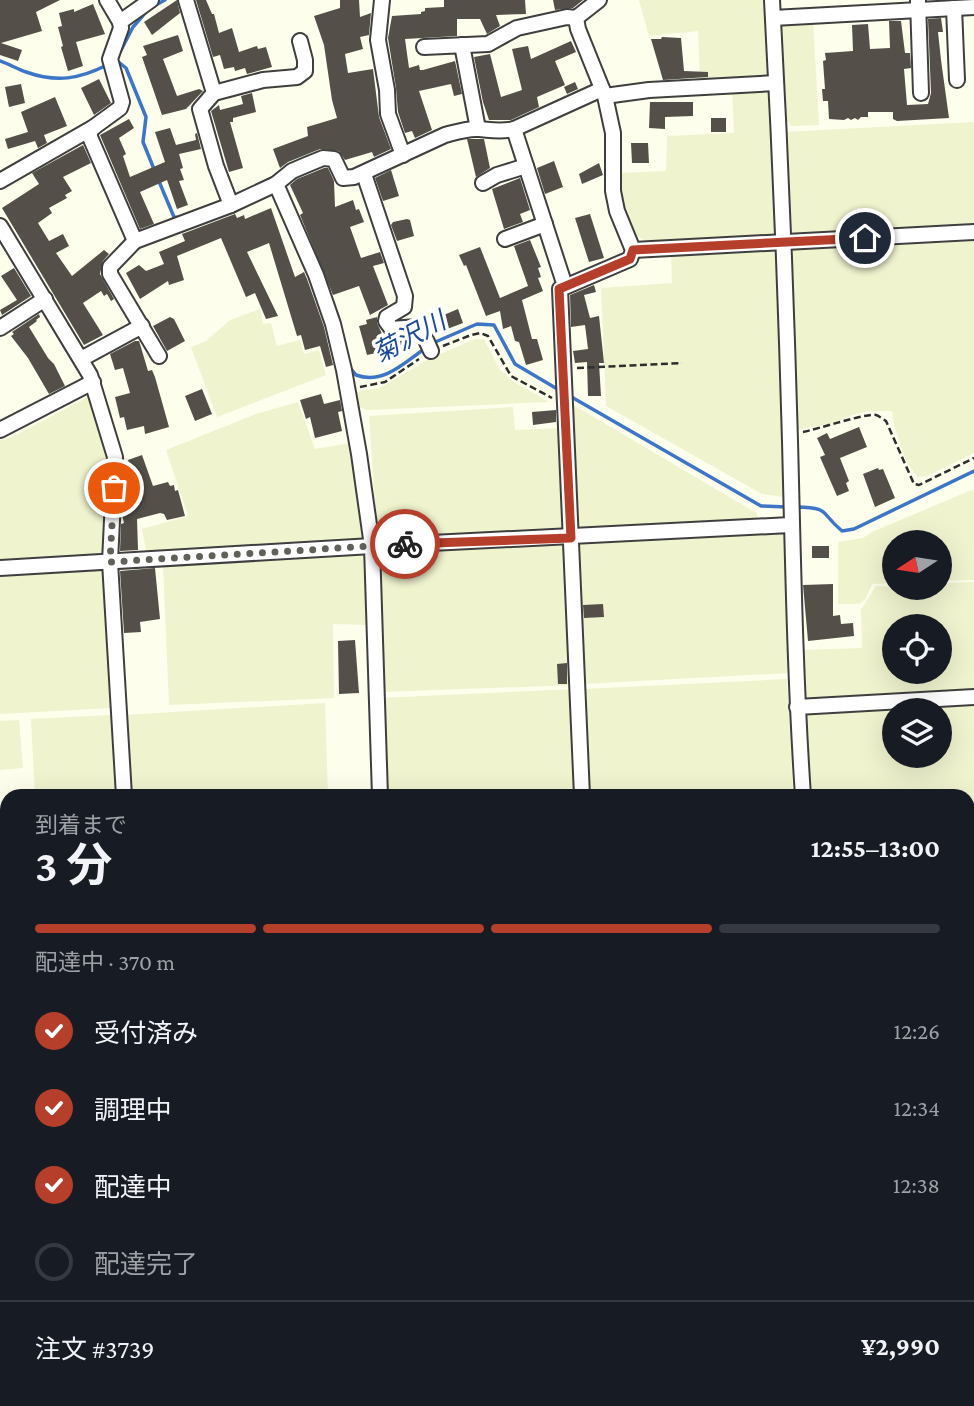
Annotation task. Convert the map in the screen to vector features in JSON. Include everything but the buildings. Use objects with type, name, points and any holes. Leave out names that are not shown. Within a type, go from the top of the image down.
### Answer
[{"type":"street","points":[[107,0],[121,28],[111,65],[122,102],[120,108],[90,131],[90,137],[135,241]]},
{"type":"street","points":[[120,22],[151,0]]},
{"type":"street","points":[[186,0],[214,93]]},
{"type":"street","points":[[382,0],[378,40],[387,90],[388,114],[404,155]]},
{"type":"street","points":[[424,47],[488,44],[517,28],[567,17],[576,18],[599,0]]},
{"type":"street","points":[[772,0],[790,434],[790,526],[797,707],[803,789]]},
{"type":"street","points":[[918,5],[921,93]]},
{"type":"street","points":[[773,18],[882,6],[974,7]]},
{"type":"street","points":[[954,8],[957,80]]},
{"type":"street","points":[[576,18],[604,93],[613,133],[613,191],[617,211],[633,250],[630,259],[559,289],[582,789]]},
{"type":"street","points":[[231,205],[216,166],[200,109],[214,93],[262,80],[297,77],[304,71],[305,60],[300,41]]},
{"type":"street","points":[[462,45],[478,129]]},
{"type":"street","points":[[159,356],[110,267],[135,241],[231,205],[276,184],[292,171],[323,158],[334,159],[343,177],[365,174],[445,135],[461,130],[500,132],[514,129],[604,93],[776,83]]},
{"type":"street","points":[[0,181],[94,128]]},
{"type":"street","points":[[514,129],[565,286]]},
{"type":"street","points":[[483,183],[497,175],[526,166]]},
{"type":"street","points":[[365,174],[405,296],[404,307],[387,317],[386,321],[392,329],[417,327],[422,331],[431,351]]},
{"type":"street","points":[[276,184],[316,275],[346,385],[372,546],[380,789]]},
{"type":"street","points":[[505,239],[545,224]]},
{"type":"street","points":[[0,226],[93,382],[115,457],[110,562],[124,789]]},
{"type":"street","points":[[633,250],[974,232]]},
{"type":"street","points":[[0,328],[45,299]]},
{"type":"street","points":[[81,359],[142,326]]},
{"type":"street","points":[[0,430],[93,382]]},
{"type":"street","points":[[0,568],[372,546],[790,526]]},
{"type":"street","points":[[797,707],[974,696]]},
{"type":"path","points":[[346,385],[364,387],[385,382],[431,351],[480,333],[491,341],[511,376],[565,405]]},
{"type":"path","points":[[564,369],[682,363]]},
{"type":"path","points":[[790,434],[834,426],[862,416],[878,416],[886,421],[914,484],[919,485],[974,458]]},
{"type":"green space","points":[[639,0],[769,0],[772,72],[768,76],[700,80],[698,31],[649,36]]},
{"type":"green space","points":[[813,21],[819,125],[790,126],[789,122],[785,122],[780,23]]},
{"type":"green space","points":[[769,88],[772,91],[778,232],[775,235],[646,241],[633,233],[621,196],[620,173],[666,171],[667,136],[734,133],[732,89]]},
{"type":"green space","points":[[974,122],[974,225],[793,233],[788,230],[784,132]]},
{"type":"green space","points":[[974,241],[974,453],[927,476],[918,477],[907,463],[895,429],[892,411],[868,411],[838,422],[797,430],[791,254],[794,250]]},
{"type":"green space","points":[[775,251],[779,254],[786,448],[783,497],[762,494],[606,406],[601,288],[672,283],[671,255]]},
{"type":"green space","points":[[260,309],[263,324],[271,323],[277,346],[300,340],[304,354],[319,350],[326,375],[217,417],[191,347],[206,341],[230,320]]},
{"type":"green space","points":[[475,339],[484,339],[500,370],[514,382],[549,402],[368,410],[358,407],[356,392],[380,388],[427,360]]},
{"type":"green space","points":[[88,397],[93,399],[108,460],[105,556],[0,563],[0,440],[14,436]]},
{"type":"green space","points":[[298,402],[315,449],[351,443],[366,534],[363,542],[147,555],[142,529],[188,516],[166,450],[256,414]]},
{"type":"green space","points":[[570,403],[757,513],[758,523],[577,533]]},
{"type":"green space","points":[[513,407],[515,430],[562,428],[564,532],[381,542],[377,536],[369,416]]},
{"type":"green space","points":[[974,489],[974,580],[952,581],[952,530],[882,530],[882,584],[872,584],[865,600],[859,604],[838,604],[838,542],[863,538]]},
{"type":"green space","points":[[786,531],[789,673],[582,684],[578,542]]},
{"type":"green space","points":[[569,543],[576,685],[381,692],[376,552]]},
{"type":"green space","points":[[366,552],[371,625],[333,624],[334,698],[169,705],[163,565]]},
{"type":"green space","points":[[100,568],[105,572],[111,708],[0,714],[0,574]]},
{"type":"green space","points":[[974,582],[974,690],[810,701],[804,697],[800,650],[862,648],[861,610],[876,586],[882,586],[882,600],[952,600],[952,583]]},
{"type":"green space","points":[[787,679],[793,789],[588,789],[584,689]]},
{"type":"green space","points":[[575,689],[579,789],[385,789],[380,698]]},
{"type":"green space","points":[[325,703],[328,789],[129,789],[124,715]]},
{"type":"green space","points":[[974,703],[974,789],[810,789],[806,719],[810,712],[882,708],[882,768],[952,768],[952,704]]},
{"type":"green space","points":[[112,715],[117,789],[35,789],[31,719]]},
{"type":"green space","points":[[19,720],[23,768],[0,770],[0,721]]},
{"type":"waterway","points":[[152,7],[165,0]]},
{"type":"waterway","points":[[120,52],[133,27],[146,12]]},
{"type":"waterway","name":"菊沢川","points":[[0,61],[48,78],[87,74],[107,65]]},
{"type":"waterway","name":"菊沢川","points":[[114,61],[126,68],[146,117],[143,142],[154,169]]},
{"type":"waterway","name":"菊沢川","points":[[158,179],[174,217],[181,218]]},
{"type":"waterway","name":"菊沢川","points":[[433,343],[477,324],[494,325],[515,364],[559,390]]},
{"type":"waterway","name":"菊沢川","points":[[350,368],[356,375],[376,377],[394,370],[427,347]]},
{"type":"waterway","name":"菊沢川","points":[[568,395],[761,506],[787,507]]},
{"type":"waterway","name":"菊沢川","points":[[795,507],[820,510],[842,531],[854,529],[974,471]]},
{"type":"way so far","points":[[114,488],[110,562],[405,544]]},
{"type":"route","points":[[405,544],[571,538],[559,289],[630,259],[633,250],[865,238]]}]
